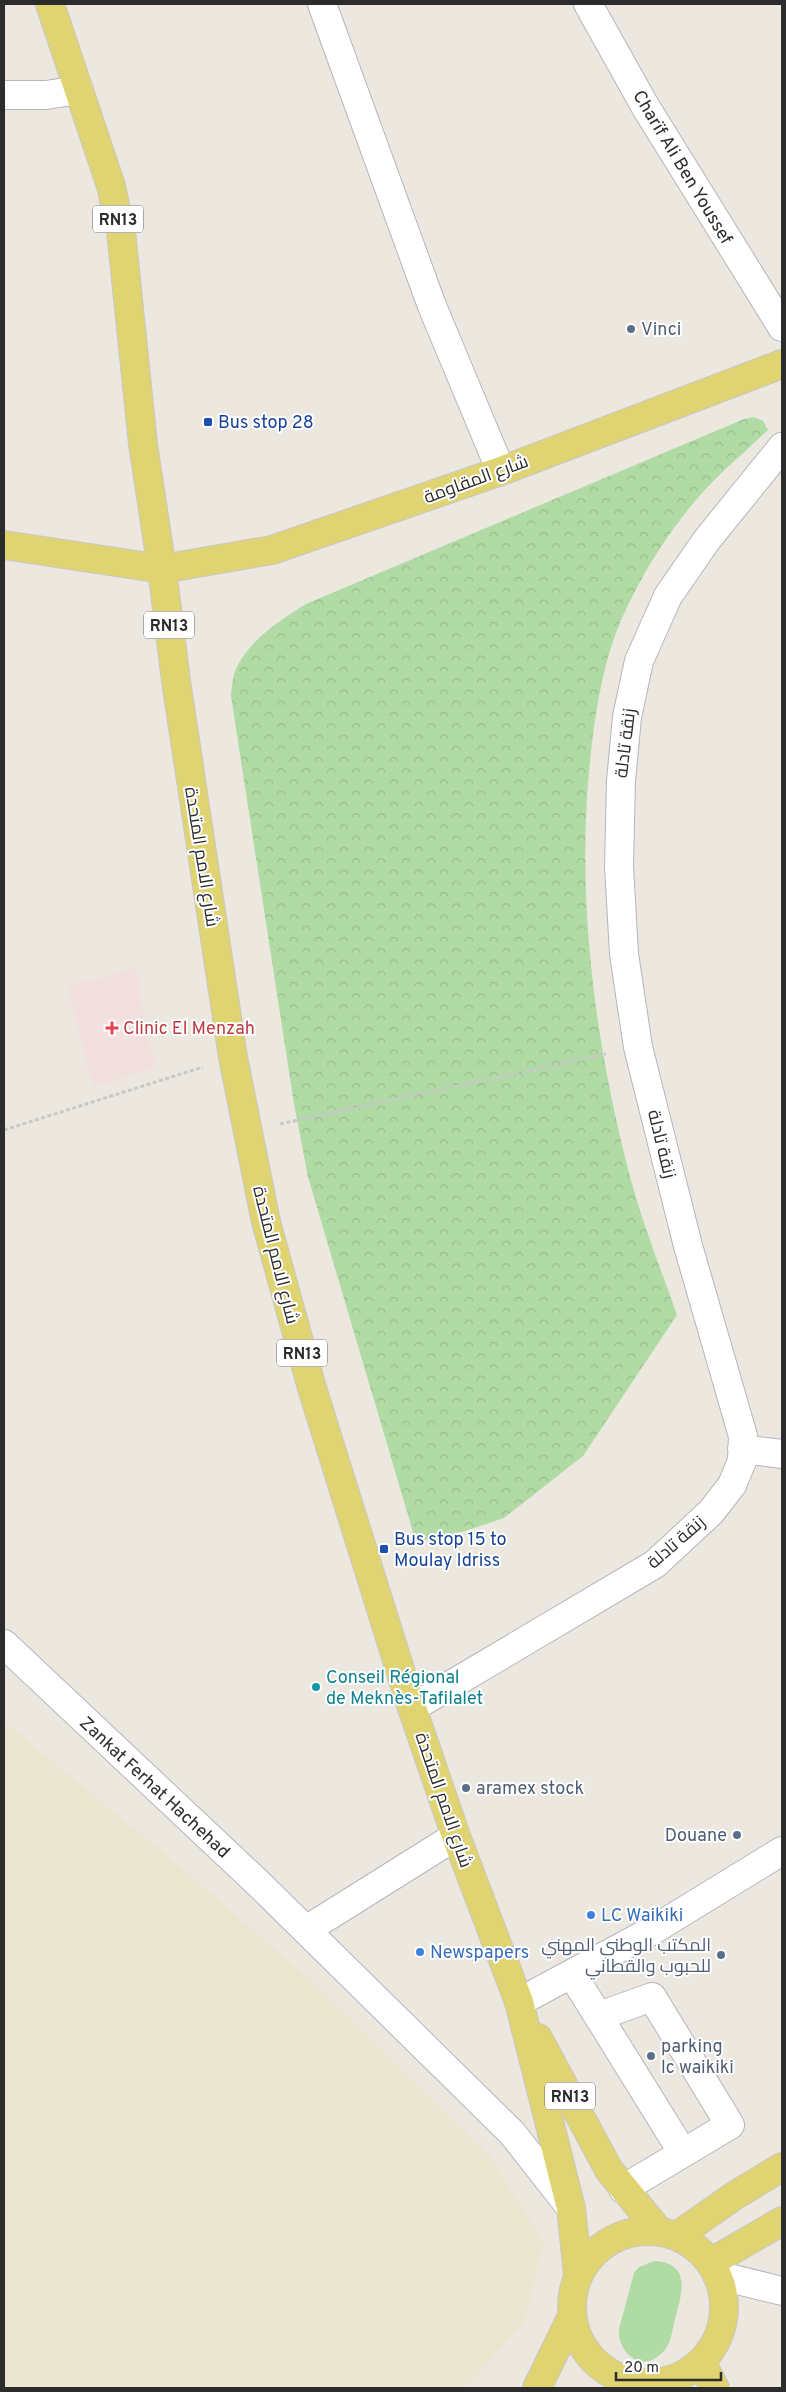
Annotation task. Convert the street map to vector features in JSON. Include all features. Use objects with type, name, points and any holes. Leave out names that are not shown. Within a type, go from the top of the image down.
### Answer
[{"type":"main road","name":"RN13","points":[[50,4],[111,186],[121,231],[143,444],[162,569]]},
{"type":"main road","name":"شارع المقاومة","points":[[4,546],[162,569],[272,550],[501,471],[782,364]]},
{"type":"main road","name":"شارع الامم المتحدة","points":[[162,569],[176,681],[233,1057],[266,1222],[291,1317],[331,1451],[412,1708],[456,1836],[519,2002]]},
{"type":"main road","name":"RN13","points":[[519,2002],[609,2170],[623,2189],[668,2234]]},
{"type":"main road","name":"RN13","points":[[519,2002],[570,2208],[578,2275]]},
{"type":"main road","points":[[668,2234],[782,2167]]},
{"type":"main road","points":[[714,2269],[782,2221]]},
{"type":"main road","name":"RN13","points":[[643,2230],[668,2234],[694,2247],[714,2269],[723,2293],[722,2321],[713,2347],[701,2362],[684,2374],[664,2381],[636,2385],[608,2372],[590,2358],[578,2338],[572,2316],[572,2295],[578,2275],[591,2256],[608,2241],[643,2230]]},
{"type":"main road","points":[[537,2388],[572,2316]]},
{"type":"main road","points":[[701,2362],[715,2388]]},
{"type":"street","points":[[322,4],[432,306],[501,471]]},
{"type":"street","name":"Charïf Ali Ben Youssef","points":[[588,4],[645,106],[782,327]]},
{"type":"street","points":[[4,95],[46,95],[78,90]]},
{"type":"street","name":"زنقة تادلة","points":[[412,1708],[655,1564],[711,1512],[722,1499],[732,1485],[742,1461],[744,1436],[688,1246],[638,1047],[624,954],[619,866],[621,780],[627,717],[638,660],[668,596],[706,540],[782,447]]},
{"type":"street","points":[[742,1449],[782,1454]]},
{"type":"street","name":"Zankat Ferhat Hachehad","points":[[4,1644],[306,1930],[512,2133],[570,2208]]},
{"type":"street","points":[[306,1930],[456,1836]]},
{"type":"street","points":[[519,2002],[653,1930],[782,1851]]},
{"type":"street","points":[[572,1974],[683,2153]]},
{"type":"street","points":[[599,2016],[652,1997],[730,2126],[623,2189]]},
{"type":"street","points":[[714,2269],[782,2291]]},
{"type":"path","points":[[248,1131],[638,1047]]},
{"type":"path","points":[[4,1130],[233,1057]]},
{"type":"shaded area","name":"Clinic El Menzah","points":[[135,968],[155,1068],[93,1086],[67,987]]},
{"type":"shaded area","points":[[4,1721],[161,1850],[310,1979],[490,2156],[544,2241],[524,2323],[465,2388],[4,2388]]},
{"type":"green space","points":[[754,417],[763,421],[768,430],[713,482],[674,527],[637,587],[622,618],[606,664],[599,695],[587,798],[585,854],[591,965],[607,1076],[632,1184],[677,1315],[583,1456],[504,1518],[465,1531],[416,1542],[308,1177],[294,1104],[231,696],[234,675],[242,658],[257,640],[276,624],[306,604],[744,419]]},
{"type":"green space","points":[[654,2261],[666,2263],[674,2267],[679,2273],[681,2281],[680,2299],[671,2338],[667,2347],[653,2359],[638,2361],[626,2352],[619,2337],[619,2329],[634,2273],[639,2267]]},
{"type":"place","name":"Vinci","points":[[631,329]]},
{"type":"place","name":"Bus stop 28","points":[[208,422]]},
{"type":"place","name":"Clinic El Menzah","points":[[112,1028]]},
{"type":"place","name":"Bus stop 15 to Moulay Idriss","points":[[384,1549]]},
{"type":"place","name":"Conseil Régional de Meknès-Tafilalet","points":[[316,1687]]},
{"type":"place","name":"aramex stock","points":[[466,1788]]},
{"type":"place","name":"Douane","points":[[737,1835]]},
{"type":"place","name":"LC Waikiki","points":[[591,1915]]},
{"type":"place","name":"Newspapers","points":[[420,1952]]},
{"type":"place","name":"المكتب الوطني المهني للحبوب والقطاني","points":[[721,1955]]},
{"type":"place","name":"parking lc waikiki","points":[[651,2056]]}]
